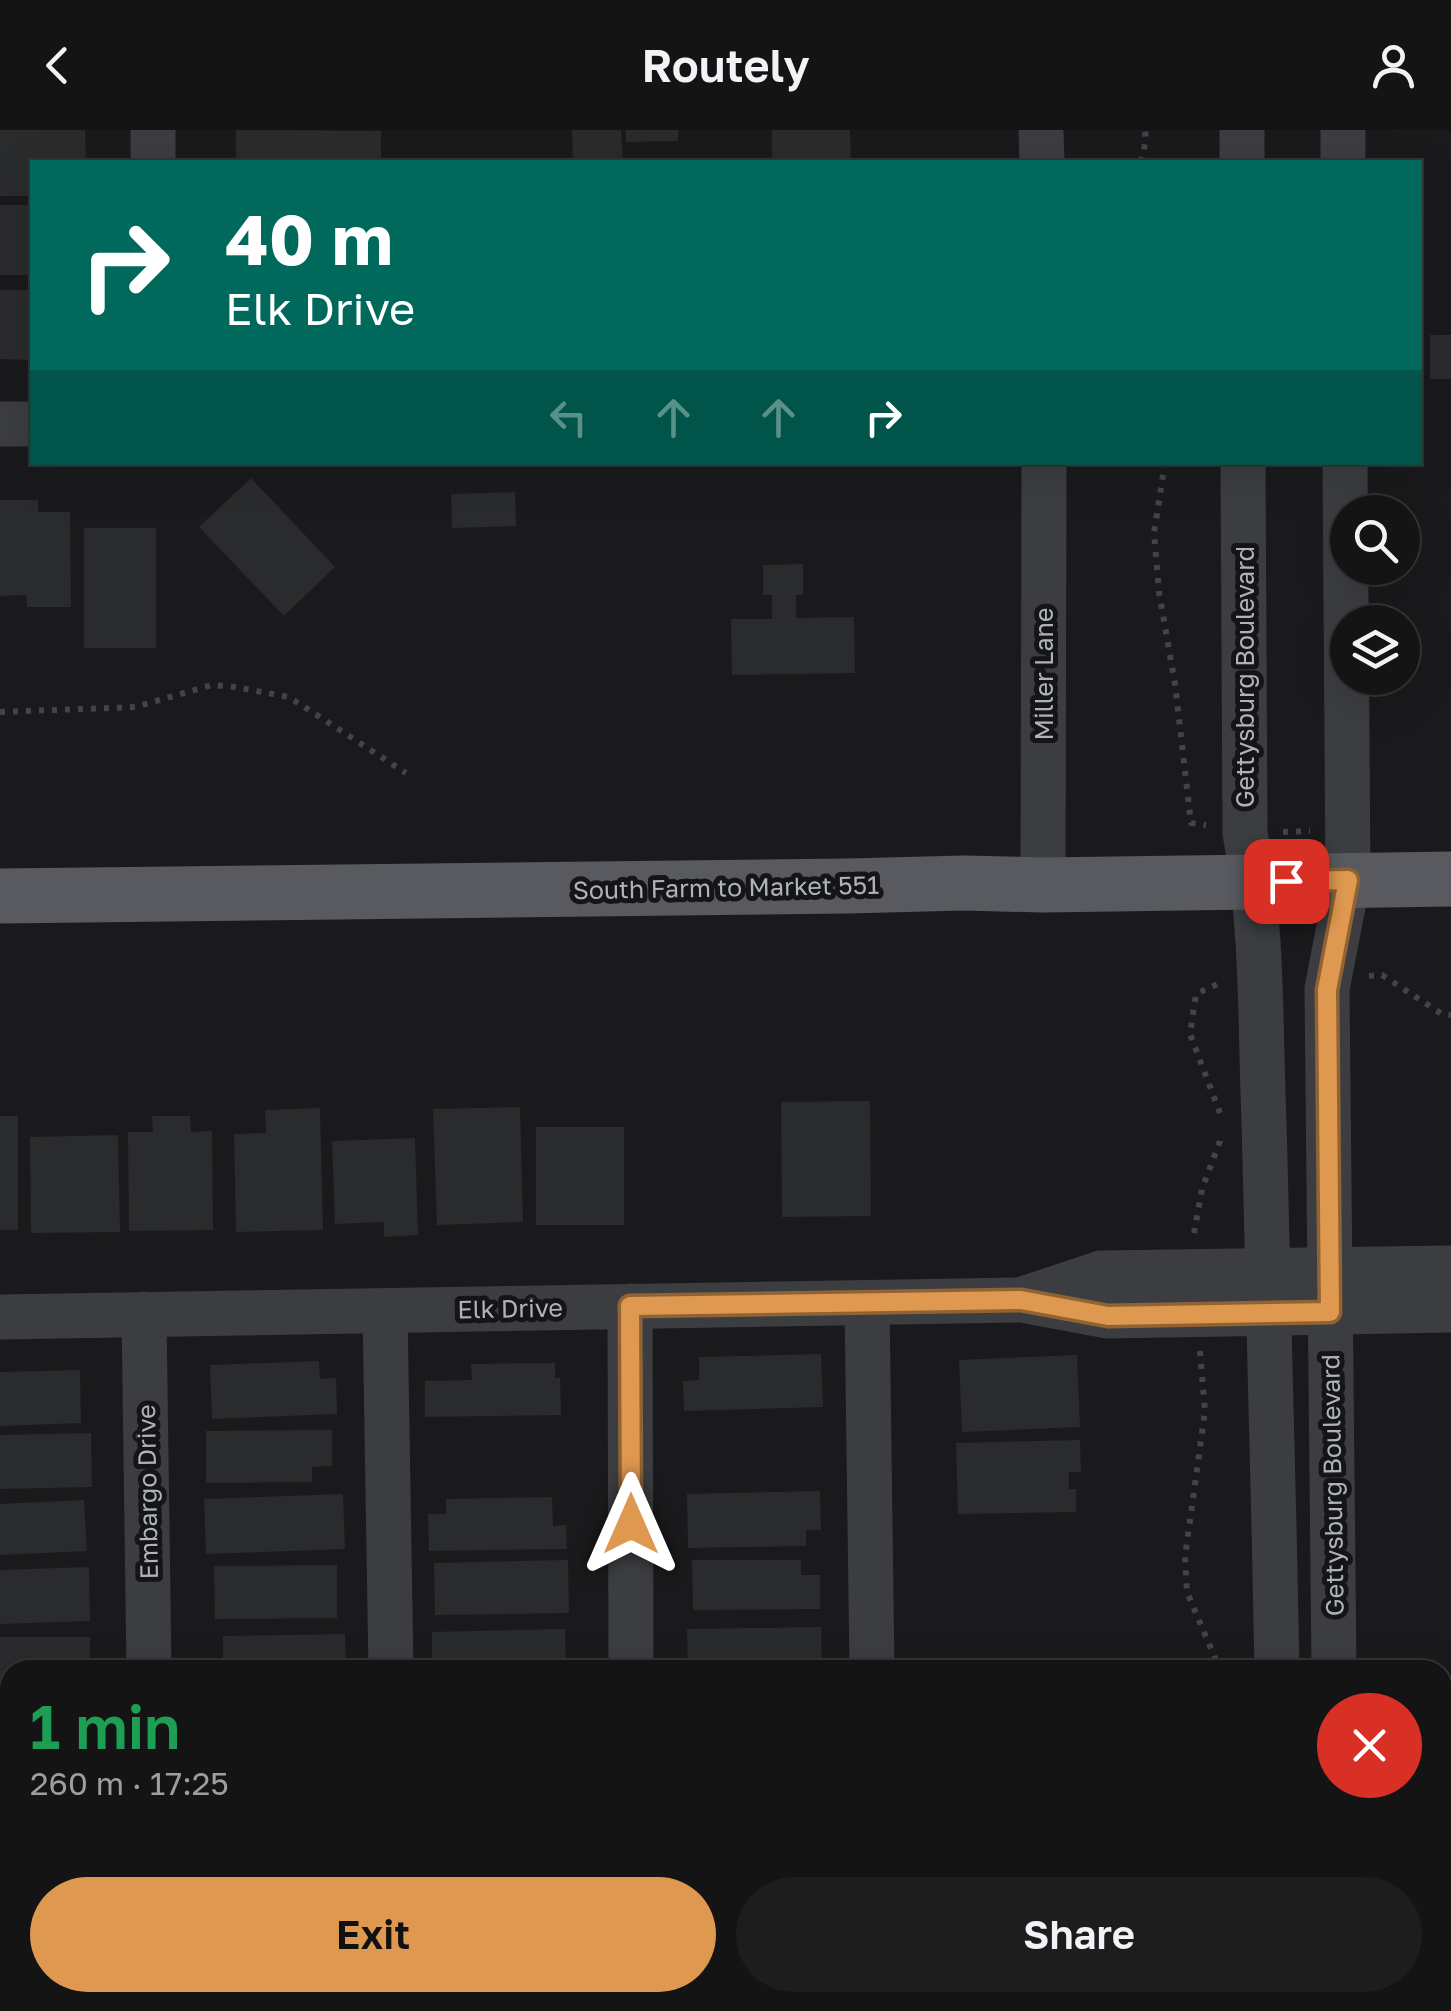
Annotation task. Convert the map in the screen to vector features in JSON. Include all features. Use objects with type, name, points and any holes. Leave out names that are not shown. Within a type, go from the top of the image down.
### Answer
[{"type":"main road","name":"South Farm to Market 551","points":[[0,896],[964,882],[1043,885],[1451,880]]},
{"type":"street","points":[[153,130],[153,160]]},
{"type":"street","points":[[1041,130],[1042,160]]},
{"type":"street","points":[[1242,130],[1242,160]]},
{"type":"street","points":[[1343,130],[1343,160]]},
{"type":"street","points":[[0,424],[30,424]]},
{"type":"street","name":"Miller Lane","points":[[1043,885],[1044,465]]},
{"type":"street","name":"Gettysburg Boulevard","points":[[1244,465],[1245,833],[1254,882],[1276,1660]]},
{"type":"street","name":"Gettysburg Boulevard","points":[[1334,1660],[1327,990],[1348,880],[1345,465]]},
{"type":"street","points":[[1330,1291],[1451,1268]]},
{"type":"street","name":"Elk Drive","points":[[0,1317],[1021,1300],[1100,1272],[1268,1292],[1330,1291]]},
{"type":"street","points":[[1330,1291],[1451,1310]]},
{"type":"street","points":[[867,1302],[872,1660]]},
{"type":"street","points":[[630,1306],[631,1660]]},
{"type":"street","points":[[385,1311],[391,1660]]},
{"type":"street","name":"Embargo Drive","points":[[144,1314],[149,1660]]},
{"type":"path","points":[[1141,160],[1145,130]]},
{"type":"path","points":[[1165,465],[1154,533],[1158,592],[1175,684],[1191,823]]},
{"type":"path","points":[[0,712],[135,707],[212,685],[235,687],[289,697],[406,773]]},
{"type":"path","points":[[1330,977],[1382,975],[1442,1014],[1451,1015]]},
{"type":"building","points":[[0,130],[85,130],[86,160],[30,160],[30,196],[0,196]]},
{"type":"building","points":[[236,130],[381,131],[381,160],[236,160]]},
{"type":"building","points":[[572,130],[621,130],[623,160],[573,160]]},
{"type":"building","points":[[626,130],[678,130],[678,141],[626,142]]},
{"type":"building","points":[[772,130],[850,130],[851,160],[772,160]]},
{"type":"building","points":[[0,205],[30,205],[30,275],[0,275]]},
{"type":"building","points":[[0,290],[30,290],[30,360],[0,359]]},
{"type":"building","points":[[1430,335],[1451,335],[1451,379],[1430,379]]},
{"type":"building","points":[[251,478],[335,567],[284,616],[199,527]]},
{"type":"building","points":[[515,492],[516,526],[452,528],[451,494]]},
{"type":"building","points":[[0,500],[38,500],[38,512],[70,512],[71,607],[27,607],[26,595],[0,596]]},
{"type":"building","points":[[84,528],[156,528],[156,648],[84,648]]},
{"type":"building","points":[[803,564],[803,595],[796,595],[796,618],[854,617],[855,673],[732,675],[731,619],[772,619],[772,595],[763,595],[763,565]]},
{"type":"building","points":[[870,1101],[871,1216],[782,1217],[781,1102]]},
{"type":"building","points":[[520,1107],[523,1222],[437,1225],[433,1109]]},
{"type":"building","points":[[320,1108],[323,1230],[236,1232],[234,1134],[266,1133],[265,1110]]},
{"type":"building","points":[[0,1116],[18,1116],[18,1230],[0,1230]]},
{"type":"building","points":[[152,1116],[190,1116],[191,1132],[212,1131],[213,1230],[129,1231],[128,1132],[153,1132]]},
{"type":"building","points":[[536,1127],[624,1127],[624,1225],[536,1225]]},
{"type":"building","points":[[118,1135],[120,1232],[31,1233],[30,1137]]},
{"type":"building","points":[[415,1138],[418,1235],[384,1237],[384,1222],[335,1224],[332,1141]]},
{"type":"building","points":[[821,1354],[823,1407],[684,1411],[683,1381],[699,1380],[699,1357]]},
{"type":"building","points":[[1077,1355],[1080,1427],[962,1432],[959,1360]]},
{"type":"building","points":[[319,1361],[320,1379],[336,1378],[337,1414],[212,1419],[210,1365]]},
{"type":"building","points":[[555,1363],[555,1378],[560,1378],[561,1415],[425,1417],[425,1381],[472,1380],[471,1364]]},
{"type":"building","points":[[80,1370],[81,1423],[0,1426],[0,1372]]},
{"type":"building","points":[[332,1430],[332,1466],[312,1467],[312,1482],[206,1483],[206,1431]]},
{"type":"building","points":[[91,1433],[92,1487],[0,1489],[0,1435]]},
{"type":"building","points":[[1080,1440],[1081,1472],[1069,1472],[1069,1489],[1076,1489],[1076,1512],[958,1514],[956,1443]]},
{"type":"building","points":[[820,1491],[821,1530],[806,1530],[806,1546],[688,1548],[687,1494]]},
{"type":"building","points":[[343,1494],[345,1549],[206,1554],[204,1499]]},
{"type":"building","points":[[552,1497],[553,1526],[566,1525],[567,1549],[429,1551],[428,1514],[446,1514],[446,1499]]},
{"type":"building","points":[[84,1500],[87,1551],[0,1555],[0,1504]]},
{"type":"building","points":[[568,1560],[569,1613],[435,1615],[434,1563]]},
{"type":"building","points":[[692,1560],[801,1560],[801,1575],[820,1575],[820,1609],[693,1610]]},
{"type":"building","points":[[337,1565],[337,1618],[215,1619],[214,1566]]},
{"type":"building","points":[[89,1567],[90,1621],[0,1624],[0,1570]]},
{"type":"building","points":[[821,1627],[822,1660],[688,1660],[687,1629]]},
{"type":"building","points":[[565,1629],[566,1660],[432,1660],[432,1632]]},
{"type":"building","points":[[345,1634],[346,1660],[223,1660],[223,1636]]},
{"type":"building","points":[[0,1637],[90,1637],[90,1660],[0,1660]]},
{"type":"route","points":[[631,1524],[630,1306],[1021,1300],[1108,1316],[1330,1312],[1327,990],[1348,880],[1286,881]]}]
